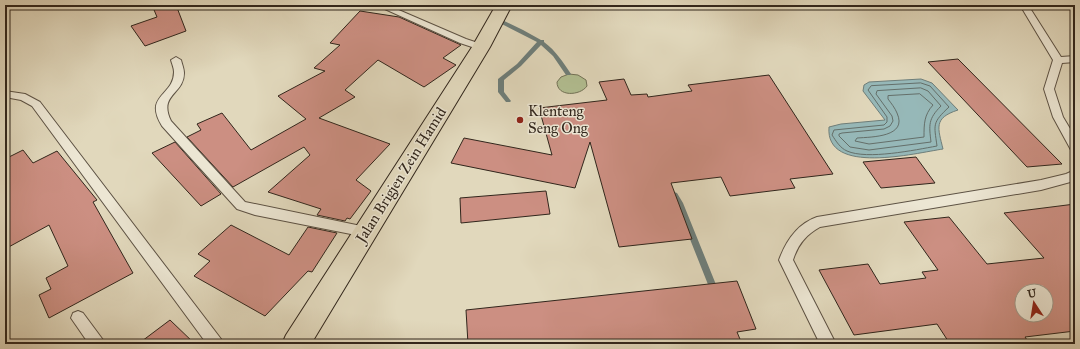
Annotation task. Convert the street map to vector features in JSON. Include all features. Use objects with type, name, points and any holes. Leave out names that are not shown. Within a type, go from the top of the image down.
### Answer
[{"type":"main road","name":"Jalan Brigjen Zein Hamid","points":[[296,344],[481,47],[504,5]]},
{"type":"lane","points":[[380,5],[463,41],[481,47]]},
{"type":"lane","points":[[1024,5],[1058,60],[1049,89],[1058,117],[1075,147]]},
{"type":"lane","points":[[1058,60],[1075,59]]},
{"type":"lane","points":[[176,60],[179,73],[175,85],[161,104],[161,112],[166,123],[241,206],[254,210],[366,232]]},
{"type":"lane","points":[[5,94],[20,95],[30,99],[36,104],[216,344]]},
{"type":"lane","points":[[828,344],[786,260],[790,248],[799,234],[807,228],[817,222],[1041,185],[1070,178],[1075,174]]},
{"type":"lane","points":[[78,318],[98,344]]},
{"type":"green space","points":[[569,74],[578,75],[586,80],[587,86],[579,92],[574,93],[561,90],[558,87],[557,82],[561,77]]},
{"type":"water","points":[[921,79],[932,83],[958,110],[944,117],[939,125],[943,149],[894,157],[856,157],[841,152],[832,142],[829,127],[841,124],[885,120],[863,91],[864,85],[869,82]]},
{"type":"building","points":[[152,5],[176,5],[186,31],[145,46],[131,26],[157,17]]},
{"type":"building","points":[[360,11],[399,17],[461,45],[443,58],[456,65],[424,87],[378,60],[345,90],[355,97],[319,118],[390,144],[356,180],[371,191],[350,219],[347,218],[345,221],[317,215],[321,209],[268,192],[310,155],[304,147],[233,187],[187,137],[201,130],[197,124],[222,113],[251,150],[306,119],[278,96],[325,71],[314,68],[340,45],[330,43]]},
{"type":"building","points":[[958,59],[1062,164],[1027,167],[928,62]]},
{"type":"building","points":[[769,75],[833,174],[790,179],[795,188],[730,196],[721,177],[671,183],[692,239],[619,247],[590,142],[575,188],[451,163],[464,138],[552,155],[539,108],[607,100],[599,82],[624,79],[631,95],[647,94],[648,97],[692,91],[688,85]]},
{"type":"building","points":[[175,142],[221,194],[201,206],[152,153]]},
{"type":"building","points":[[23,150],[33,163],[57,151],[97,200],[93,202],[133,273],[49,318],[39,295],[51,289],[46,278],[68,266],[49,225],[5,249],[5,159]]},
{"type":"building","points":[[916,157],[935,183],[881,188],[863,162]]},
{"type":"building","points":[[546,191],[550,214],[461,223],[460,198]]},
{"type":"building","points":[[1075,204],[1075,331],[1025,337],[1027,340],[995,344],[950,344],[937,324],[854,335],[819,270],[868,264],[880,284],[926,278],[922,272],[938,270],[904,222],[949,217],[987,264],[1044,258],[1004,213]]},
{"type":"building","points":[[231,225],[289,255],[308,227],[337,233],[312,272],[308,271],[265,316],[194,276],[210,261],[198,254]]},
{"type":"building","points":[[737,281],[756,329],[737,332],[742,344],[468,344],[466,310]]},
{"type":"building","points":[[170,320],[195,344],[138,344]]},
{"type":"waterway","points":[[500,21],[541,42]]},
{"type":"waterway","points":[[508,101],[501,92],[501,79],[519,65],[541,42]]},
{"type":"waterway","points":[[541,42],[555,54],[568,74]]},
{"type":"waterway","points":[[674,195],[679,203],[715,292]]},
{"type":"place","name":"Klenteng Seng Ong","points":[[520,120]]}]
